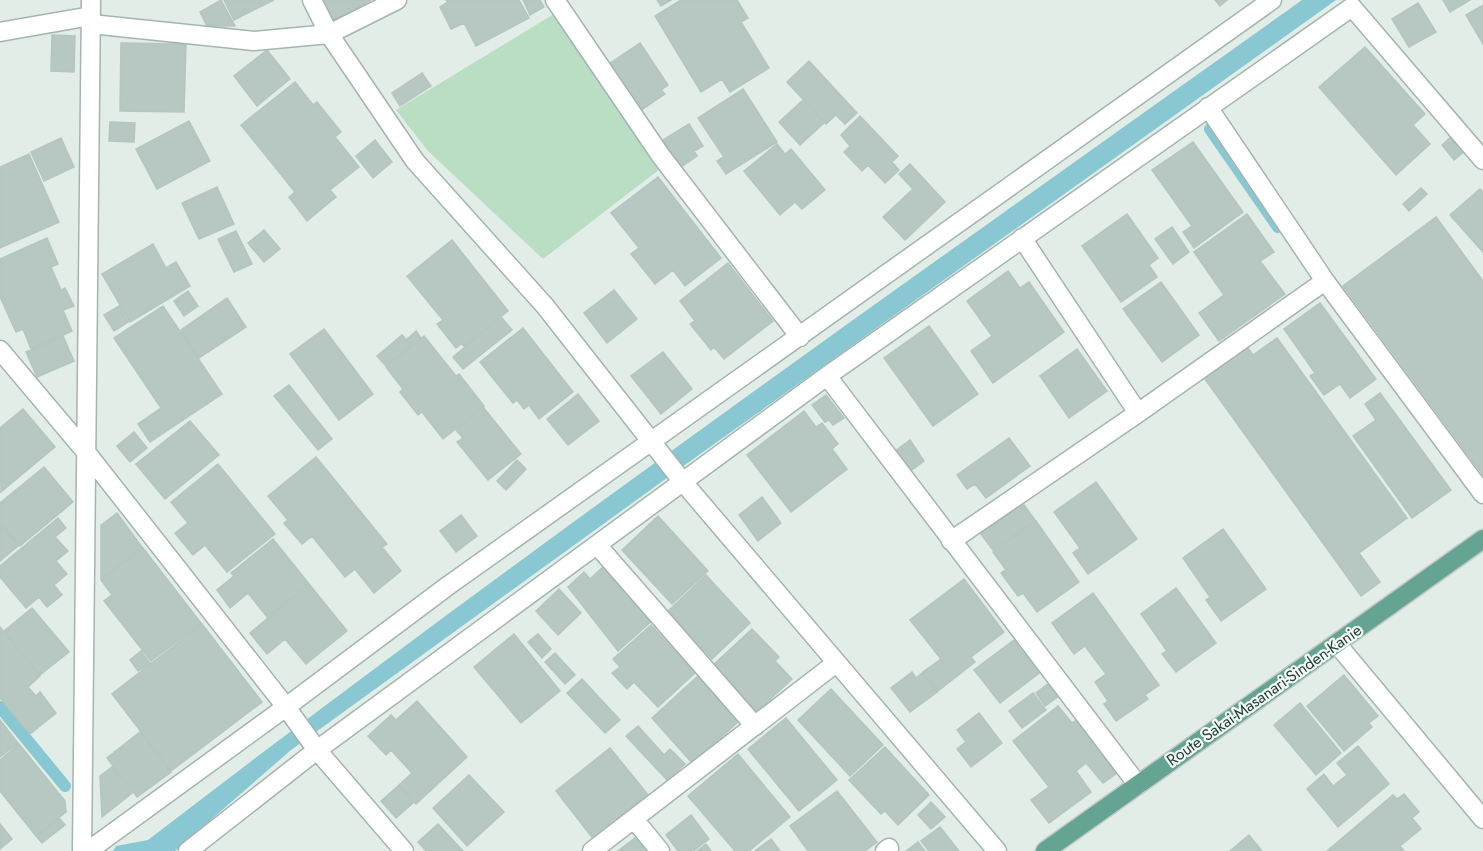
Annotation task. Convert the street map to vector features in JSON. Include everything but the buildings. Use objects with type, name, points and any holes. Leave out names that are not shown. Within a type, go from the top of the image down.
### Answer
[{"type":"main road","name":"Route Sakai-Masanari-Sinden-Kanie","points":[[1045,851],[1483,539]]},
{"type":"street","points":[[312,0],[329,34],[415,161],[545,306],[680,478],[997,851]]},
{"type":"street","points":[[0,32],[91,14],[254,41],[329,34],[397,0]]},
{"type":"street","points":[[555,0],[661,156],[800,337]]},
{"type":"street","points":[[65,851],[84,847],[289,711],[449,585],[654,445],[800,337],[1272,0]]},
{"type":"street","points":[[188,851],[313,744],[597,545],[680,478],[1357,3],[1483,160]]},
{"type":"street","points":[[84,847],[91,14]]},
{"type":"street","points":[[1208,107],[1320,285],[1483,494]]},
{"type":"street","points":[[1022,238],[1138,413]]},
{"type":"street","points":[[951,541],[1320,285]]},
{"type":"street","points":[[0,350],[86,452],[313,744],[404,851]]},
{"type":"street","points":[[827,376],[1138,785]]},
{"type":"street","points":[[597,545],[755,726]]},
{"type":"street","points":[[1337,644],[1483,819]]},
{"type":"street","points":[[592,851],[837,663]]},
{"type":"street","points":[[634,819],[660,851]]},
{"type":"green space","points":[[554,14],[660,169],[543,259],[428,151],[396,110]]},
{"type":"water","points":[[1302,0],[1336,0],[689,462],[291,750],[175,851],[113,851],[116,846],[148,840],[433,625],[577,520]]},
{"type":"waterway","points":[[1210,129],[1278,227]]},
{"type":"waterway","points":[[0,707],[65,786]]}]
